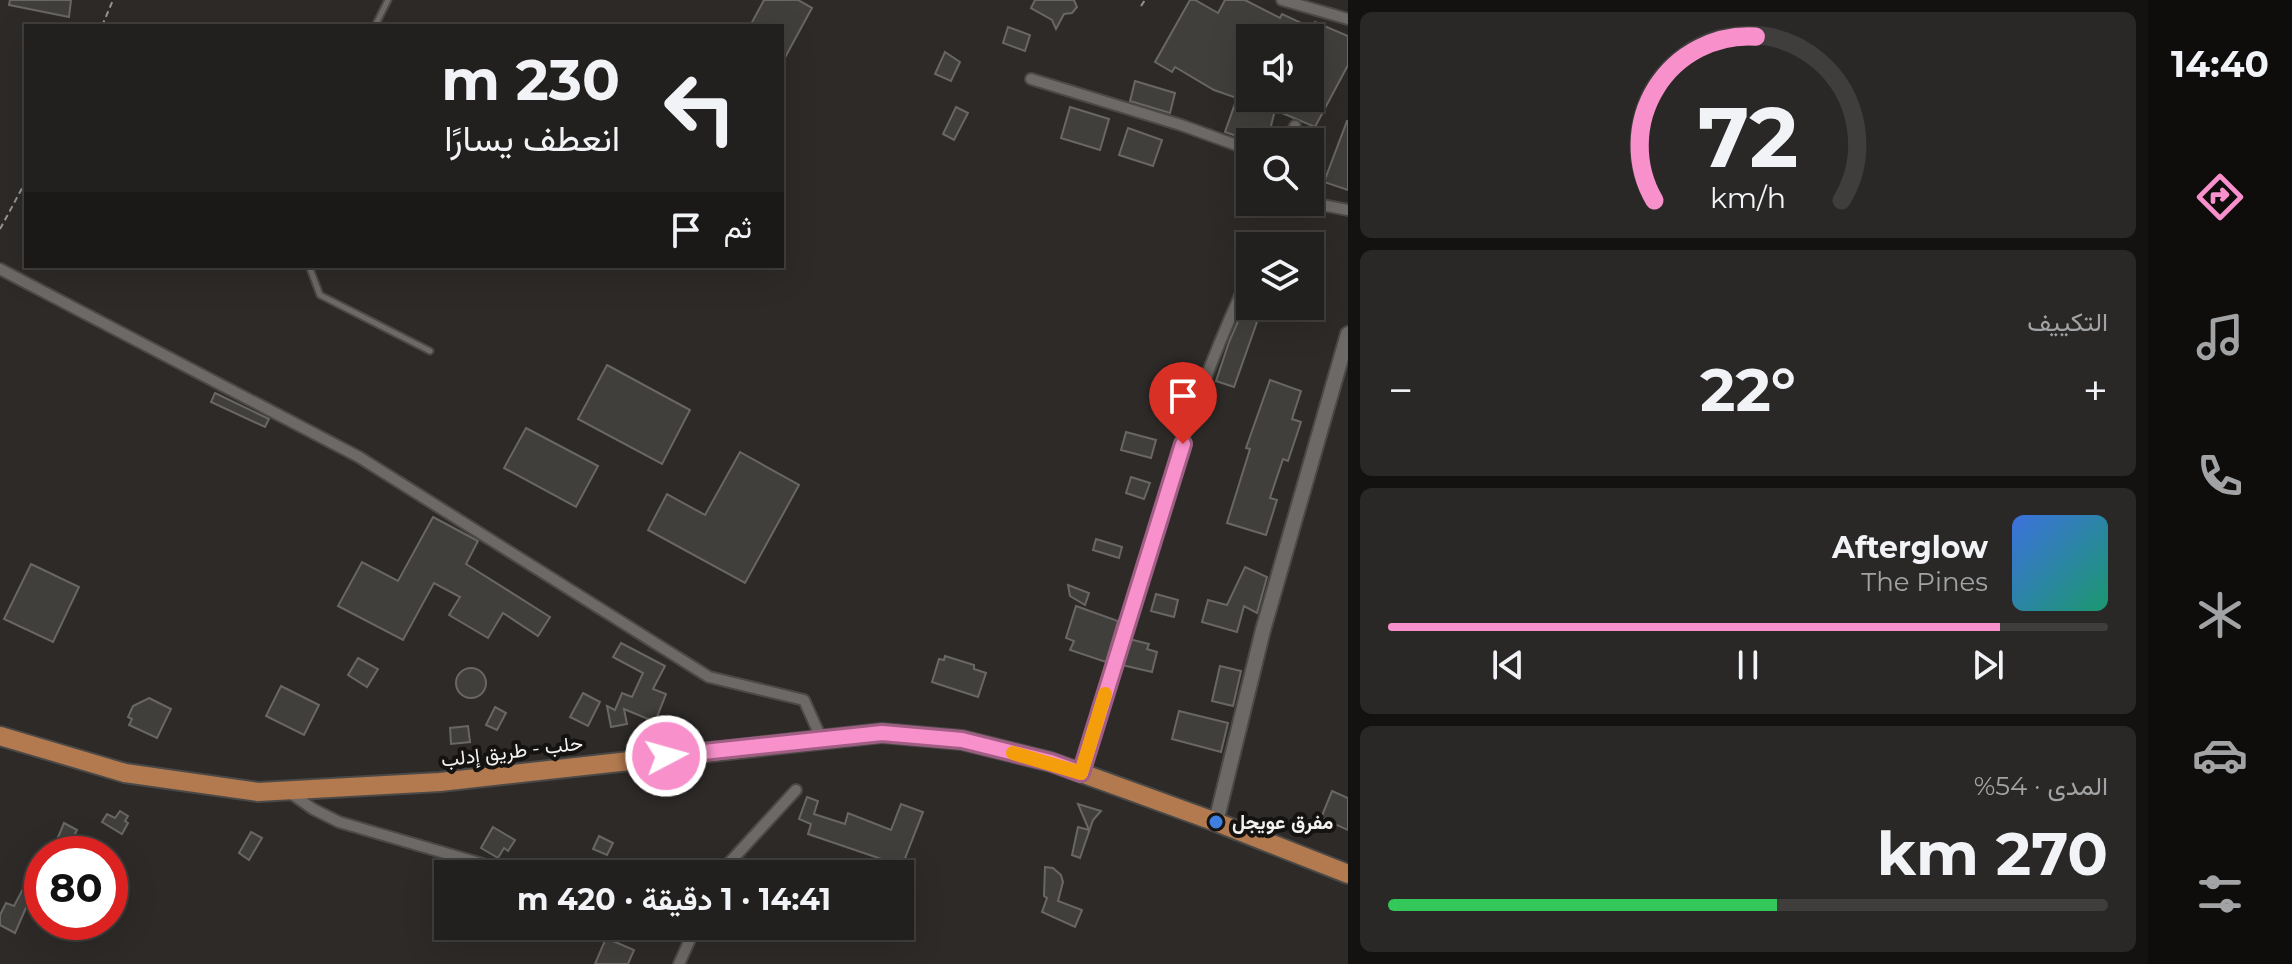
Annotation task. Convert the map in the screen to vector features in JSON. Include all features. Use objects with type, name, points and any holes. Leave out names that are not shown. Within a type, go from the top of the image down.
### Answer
[{"type":"highway","name":"حلب - طريق إدلب","points":[[0,736],[125,773],[258,792],[440,782],[882,733],[962,740],[1051,762],[1348,874]]},
{"type":"street","points":[[1282,0],[1348,19]]},
{"type":"street","points":[[1031,79],[1236,145]]},
{"type":"street","points":[[1324,205],[1348,210]]},
{"type":"street","points":[[0,269],[359,457],[709,677],[804,700],[822,740]]},
{"type":"street","points":[[1081,773],[1174,471],[1236,304]]},
{"type":"street","points":[[1216,822],[1263,630],[1348,334]]},
{"type":"street","points":[[732,860],[796,790]]},
{"type":"street","points":[[289,792],[313,809],[353,827],[468,860]]},
{"type":"street","points":[[679,964],[690,940]]},
{"type":"lane","points":[[376,24],[388,0]]},
{"type":"lane","points":[[310,268],[320,295],[430,351]]},
{"type":"path","points":[[103,24],[113,0]]},
{"type":"path","points":[[1141,6],[1145,0]]},
{"type":"path","points":[[0,229],[24,185]]},
{"type":"building","points":[[10,0],[71,0],[69,17],[9,5]]},
{"type":"building","points":[[764,0],[798,0],[812,8],[784,59],[784,24],[751,24]]},
{"type":"building","points":[[1035,0],[1074,0],[1077,7],[1072,13],[1064,14],[1056,29],[1052,20],[1031,8]]},
{"type":"building","points":[[1190,0],[1218,13],[1225,0],[1245,0],[1280,18],[1282,14],[1303,24],[1236,24],[1236,98],[1214,90],[1175,67],[1172,72],[1155,62]]},
{"type":"building","points":[[1324,26],[1348,36],[1348,65],[1324,110]]},
{"type":"building","points":[[1008,27],[1030,35],[1025,51],[1003,43]]},
{"type":"building","points":[[945,52],[960,62],[951,81],[935,74]]},
{"type":"building","points":[[1135,81],[1175,93],[1170,113],[1130,101]]},
{"type":"building","points":[[1236,101],[1236,112],[1274,112],[1270,128],[1236,128],[1236,136],[1225,132]]},
{"type":"building","points":[[956,107],[968,113],[954,140],[943,134]]},
{"type":"building","points":[[1070,107],[1109,119],[1100,150],[1061,138]]},
{"type":"building","points":[[1280,112],[1323,112],[1315,127]]},
{"type":"building","points":[[1347,121],[1348,121],[1348,190],[1324,182]]},
{"type":"building","points":[[1128,128],[1162,140],[1153,166],[1119,155]]},
{"type":"building","points":[[1239,320],[1257,322],[1234,387],[1216,381]]},
{"type":"building","points":[[607,365],[690,410],[662,464],[578,419]]},
{"type":"building","points":[[1270,380],[1301,391],[1292,419],[1301,422],[1288,461],[1283,459],[1270,498],[1277,500],[1266,535],[1227,523],[1250,449],[1246,448]]},
{"type":"building","points":[[215,393],[269,419],[265,427],[211,402]]},
{"type":"building","points":[[526,428],[598,466],[576,507],[504,468]]},
{"type":"building","points":[[1126,432],[1156,440],[1151,458],[1121,450]]},
{"type":"building","points":[[740,452],[799,485],[745,583],[648,530],[667,494],[705,515]]},
{"type":"building","points":[[1131,477],[1150,483],[1144,499],[1126,493]]},
{"type":"building","points":[[433,517],[478,541],[466,564],[550,617],[538,636],[503,613],[488,638],[449,615],[460,597],[434,583],[403,640],[338,606],[362,562],[398,581]]},
{"type":"building","points":[[1096,539],[1122,547],[1119,558],[1093,550]]},
{"type":"building","points":[[31,564],[79,587],[53,642],[4,619]]},
{"type":"building","points":[[1245,567],[1267,577],[1257,613],[1244,606],[1237,632],[1202,622],[1208,600],[1227,605]]},
{"type":"building","points":[[1068,585],[1089,593],[1085,605],[1070,596]]},
{"type":"building","points":[[1156,594],[1178,600],[1174,617],[1151,611]]},
{"type":"building","points":[[1076,606],[1118,621],[1106,662],[1070,650],[1074,641],[1066,638]]},
{"type":"building","points":[[1129,639],[1149,644],[1147,649],[1157,652],[1152,672],[1122,665]]},
{"type":"building","points":[[621,643],[665,666],[653,689],[666,694],[655,722],[624,709],[627,724],[611,727],[607,706],[615,710],[622,693],[632,697],[643,673],[613,657]]},
{"type":"building","points":[[945,656],[974,665],[974,669],[986,673],[978,697],[932,682],[939,659],[944,660]]},
{"type":"building","points":[[358,658],[378,669],[367,687],[348,675]]},
{"type":"building","points":[[1220,666],[1241,671],[1233,706],[1212,701]]},
{"type":"building","points":[[471,668],[482,672],[486,683],[482,694],[471,698],[460,694],[456,683],[460,672]]},
{"type":"building","points":[[281,686],[319,705],[304,735],[266,716]]},
{"type":"building","points":[[583,693],[600,702],[588,726],[570,717]]},
{"type":"building","points":[[149,698],[171,709],[157,738],[129,725],[132,719],[128,717],[133,706]]},
{"type":"building","points":[[495,707],[506,713],[497,730],[486,725]]},
{"type":"building","points":[[1179,711],[1228,723],[1221,752],[1172,739]]},
{"type":"building","points":[[468,726],[470,742],[451,744],[450,728]]},
{"type":"building","points":[[1332,791],[1348,798],[1348,830],[1321,818]]},
{"type":"building","points":[[807,797],[818,801],[814,814],[845,824],[848,813],[891,830],[901,804],[923,812],[904,860],[884,860],[808,834],[811,824],[799,819]]},
{"type":"building","points":[[1078,804],[1101,811],[1093,820],[1080,858],[1072,855],[1078,827],[1089,830]]},
{"type":"building","points":[[120,811],[128,816],[122,834],[102,822],[107,814],[115,818]]},
{"type":"building","points":[[64,823],[77,830],[74,836],[59,836]]},
{"type":"building","points":[[493,827],[515,840],[508,851],[504,848],[498,858],[481,848]]},
{"type":"building","points":[[251,832],[262,838],[249,860],[239,853]]},
{"type":"building","points":[[599,836],[613,843],[607,855],[593,849]]},
{"type":"building","points":[[1045,867],[1053,868],[1061,875],[1063,882],[1058,901],[1082,910],[1075,927],[1042,912],[1047,898],[1044,896]]},
{"type":"building","points":[[24,887],[24,912],[15,933],[0,925],[0,915],[6,903],[14,906]]},
{"type":"building","points":[[605,940],[634,950],[628,964],[595,964]]},
{"type":"slow traffic","points":[[1013,753],[1081,773],[1105,694]]},
{"type":"place","name":"مفرق عويجل","points":[[1216,822]]},
{"type":"route","points":[[666,756],[882,733],[962,740],[1051,762],[1081,773],[1183,444]]}]
